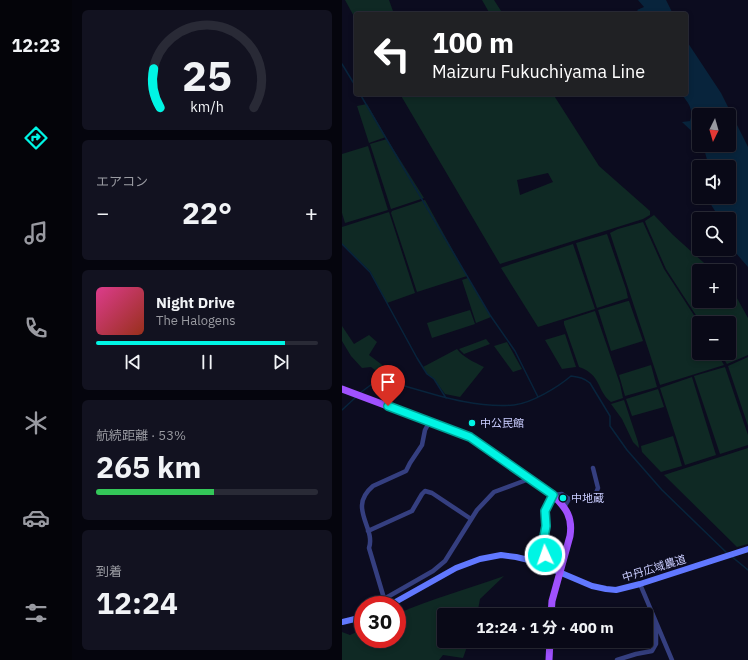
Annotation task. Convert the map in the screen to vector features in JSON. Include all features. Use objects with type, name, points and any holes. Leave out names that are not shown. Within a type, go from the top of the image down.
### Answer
[{"type":"main road","points":[[342,389],[470,437],[553,495],[564,507],[570,518],[571,526],[570,536],[559,572],[552,608]]},
{"type":"main road","points":[[550,648],[550,660]]},
{"type":"street","points":[[383,596],[369,548],[372,540],[362,512],[363,500],[368,490],[373,486],[406,471],[422,445],[425,430],[430,421]]},
{"type":"street","points":[[544,565],[546,544],[544,537],[546,526],[545,511],[553,495],[562,494],[569,499],[596,493],[598,488],[593,468]]},
{"type":"street","points":[[389,596],[433,571],[444,561],[484,501],[494,492],[529,479]]},
{"type":"street","points":[[368,531],[412,511],[425,491],[432,493],[471,519]]},
{"type":"street","points":[[564,507],[569,499]]},
{"type":"street","name":"中丹広域農道","points":[[406,596],[456,568],[480,559],[501,555],[516,557],[544,565],[592,586],[606,590],[616,590],[748,549]]},
{"type":"street","points":[[642,583],[672,660]]},
{"type":"street","points":[[617,660],[655,649],[655,619]]},
{"type":"street","points":[[342,622],[354,620]]},
{"type":"green space","points":[[345,0],[389,0],[393,12],[354,12],[354,16]]},
{"type":"green space","points":[[482,0],[494,0],[502,12],[489,12]]},
{"type":"green space","points":[[401,96],[554,96],[599,166],[650,211],[650,215],[643,219],[500,264]],"holes":[[[548,173],[553,182],[520,195],[517,180]]]},
{"type":"green space","points":[[367,104],[386,137],[369,143],[357,106]]},
{"type":"green space","points":[[387,139],[424,198],[391,209],[370,144]]},
{"type":"green space","points":[[368,146],[388,210],[345,223],[342,213],[342,154]]},
{"type":"green space","points":[[425,200],[467,276],[417,292],[391,213],[392,211]]},
{"type":"green space","points":[[389,212],[415,293],[387,303],[370,271],[342,244],[342,227]]},
{"type":"green space","points":[[654,215],[692,252],[692,256],[696,256],[705,264],[692,264],[692,308],[736,308],[736,296],[748,318],[748,355],[727,364],[724,360],[736,360],[736,316],[696,316],[666,269],[645,221]]},
{"type":"green space","points":[[643,222],[664,269],[694,316],[692,316],[692,360],[721,360],[724,365],[660,385],[610,233],[618,229]]},
{"type":"green space","points":[[607,234],[628,298],[597,308],[576,243]]},
{"type":"green space","points":[[573,244],[595,309],[538,327],[501,268]]},
{"type":"green space","points":[[468,278],[491,317],[476,323],[462,280]]},
{"type":"green space","points":[[629,301],[643,341],[611,351],[598,310]]},
{"type":"green space","points":[[470,310],[475,324],[432,338],[427,323]]},
{"type":"green space","points":[[595,311],[620,384],[623,398],[611,402],[603,393],[592,374],[579,367],[564,324],[564,321]]},
{"type":"green space","points":[[342,326],[354,344],[369,335],[377,342],[369,355],[389,370],[383,376],[371,367],[362,368],[351,356],[342,341]]},
{"type":"green space","points":[[565,334],[576,367],[562,369],[545,340]]},
{"type":"green space","points":[[486,339],[490,344],[464,354],[459,349]]},
{"type":"green space","points":[[507,342],[522,369],[513,372],[494,346]]},
{"type":"green space","points":[[457,349],[466,357],[484,367],[460,397],[445,394],[434,379],[427,374],[423,367]]},
{"type":"green space","points":[[748,357],[748,426],[728,366]]},
{"type":"green space","points":[[651,365],[657,387],[625,396],[619,375]]},
{"type":"green space","points":[[725,367],[748,435],[748,445],[720,454],[694,376]]},
{"type":"green space","points":[[692,377],[716,455],[685,465],[660,388]]},
{"type":"green space","points":[[658,389],[664,407],[632,416],[626,399]]},
{"type":"green space","points":[[624,400],[639,448],[633,442],[622,419],[611,404]]},
{"type":"green space","points":[[673,436],[682,466],[661,472],[642,452],[641,446]]},
{"type":"green space","points":[[748,448],[748,544],[737,547],[664,475]]},
{"type":"green space","points":[[504,576],[480,599],[478,608],[437,608],[437,648],[467,648],[463,658],[443,655],[439,660],[342,660],[342,632],[350,635],[354,633],[354,648],[406,648],[406,611]]},
{"type":"water","points":[[638,0],[666,0],[672,12],[639,12],[637,10],[644,7]]},
{"type":"water","points":[[688,43],[721,93],[728,108],[692,108],[692,131],[682,122],[690,121],[691,109],[683,96],[688,96]]},
{"type":"water","points":[[736,123],[748,147],[748,267],[736,253],[736,212],[716,212],[711,204],[736,204],[736,160],[707,160],[705,152],[736,152]]},
{"type":"waterway","points":[[342,64],[354,84]]},
{"type":"waterway","points":[[361,96],[490,315],[515,351],[538,397]]},
{"type":"waterway","points":[[342,244],[370,272],[417,358],[427,374],[434,379],[446,398]]},
{"type":"waterway","points":[[360,393],[376,381],[383,380],[465,402],[498,406],[514,405],[521,404],[544,394],[571,376],[579,377],[590,383],[610,416],[610,426],[627,450],[662,490],[728,554]]},
{"type":"waterway","points":[[342,410],[356,397]]},
{"type":"waterway","points":[[731,556],[748,570]]},
{"type":"place","name":"中公民館","points":[[472,423]]},
{"type":"place","name":"中地蔵","points":[[563,498]]},
{"type":"route","points":[[388,406],[470,437],[553,495],[545,511],[545,555]]}]
